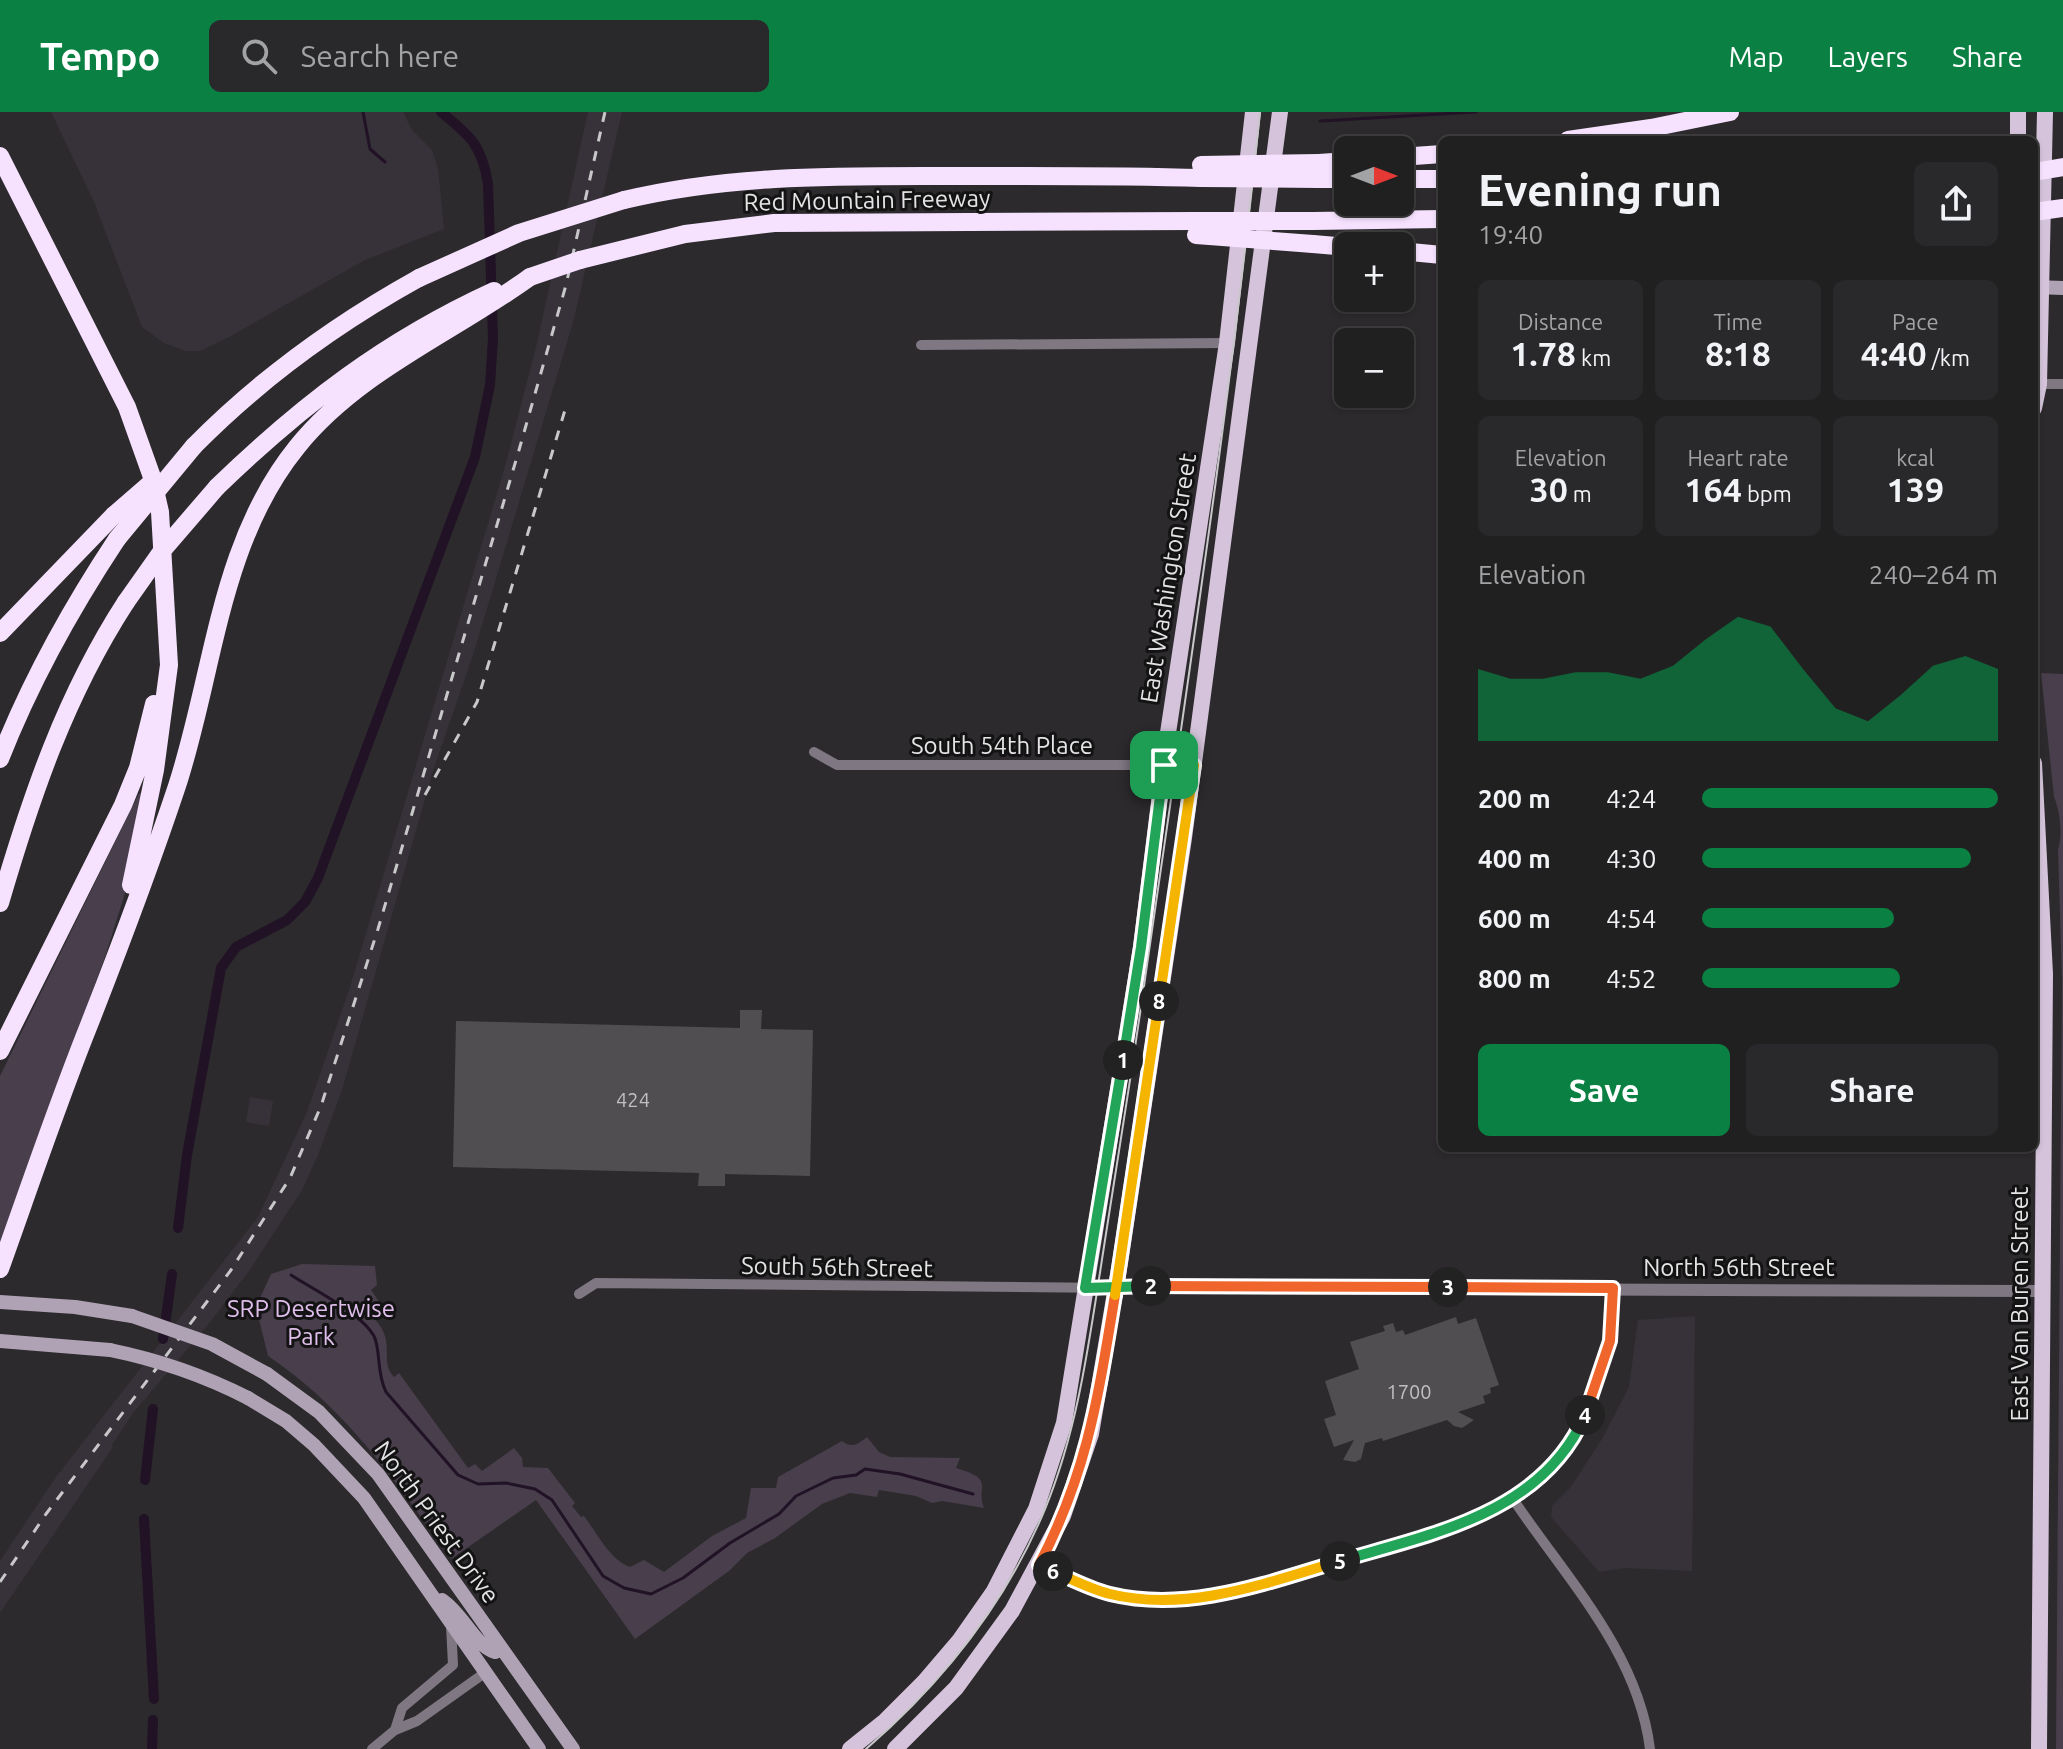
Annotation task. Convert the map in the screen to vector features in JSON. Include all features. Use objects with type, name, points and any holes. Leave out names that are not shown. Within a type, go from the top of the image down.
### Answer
[{"type":"highway","points":[[1596,136],[1730,112]]},
{"type":"highway","points":[[1414,156],[1438,154]]},
{"type":"highway","points":[[0,156],[112,373],[133,422],[160,512],[169,665],[151,794],[128,897],[88,1026]]},
{"type":"highway","points":[[1319,171],[1334,166]]},
{"type":"highway","points":[[2038,171],[2063,167]]},
{"type":"highway","name":"Red Mountain Freeway","points":[[0,759],[26,695],[53,641],[117,539],[194,446],[253,390],[349,319],[419,278],[510,236],[624,200],[713,184],[777,178],[1319,171],[1334,175]]},
{"type":"highway","points":[[1414,179],[1438,179]]},
{"type":"highway","points":[[2038,211],[2063,208]]},
{"type":"highway","name":"Red Mountain Freeway","points":[[0,903],[30,801],[55,735],[85,671],[126,602],[168,544],[217,487],[259,445],[314,399],[386,348],[441,325],[530,277],[612,251],[685,234],[774,223],[1073,221],[1195,228],[1313,221],[1438,219]]},
{"type":"highway","points":[[1195,228],[1334,246]]},
{"type":"highway","points":[[1414,252],[1438,255]]},
{"type":"highway","points":[[0,1269],[178,784],[236,563],[254,514],[287,459],[321,420],[441,325]]},
{"type":"highway","points":[[0,633],[114,515],[194,446]]},
{"type":"highway","points":[[0,1051],[131,787],[154,702],[167,606]]},
{"type":"main road","name":"East Washington Street","points":[[850,1749],[904,1703],[951,1651],[994,1591],[1039,1499],[1064,1423],[1092,1288],[1164,765],[1227,343],[1253,112]]},
{"type":"main road","name":"East Washington Street","points":[[895,1749],[969,1672],[1000,1630],[1039,1565],[1067,1508],[1091,1434],[1116,1288],[1194,765],[1280,112]]},
{"type":"main road","points":[[2018,112],[2018,136]]},
{"type":"main road","points":[[2038,389],[2038,288],[2045,112]]},
{"type":"main road","points":[[2038,288],[2063,288]]},
{"type":"main road","name":"East Van Buren Street","points":[[2038,904],[2039,1125],[2044,1291],[2039,1749]]},
{"type":"main road","name":"North Priest Drive","points":[[0,1302],[75,1307],[132,1316],[196,1337],[267,1374],[313,1407],[368,1461],[573,1749]]},
{"type":"main road","name":"North Priest Drive","points":[[0,1341],[110,1350],[176,1366],[208,1378],[286,1421],[364,1498],[539,1749]]},
{"type":"main road","points":[[435,1596],[457,1610],[482,1645],[495,1652],[502,1649]]},
{"type":"street","points":[[921,345],[1227,343]]},
{"type":"street","points":[[2039,384],[2063,384]]},
{"type":"street","name":"South 54th Place","points":[[814,752],[837,765],[1194,765]]},
{"type":"street","name":"South 56th Street","points":[[579,1294],[596,1283],[1092,1288]]},
{"type":"street","name":"North 56th Street","points":[[1092,1288],[2044,1291]]},
{"type":"street","points":[[1039,1565],[1083,1584],[1131,1598],[1175,1600],[1213,1596],[1439,1533],[1513,1499],[1553,1464],[1582,1422],[1604,1368],[1610,1341],[1613,1288]]},
{"type":"street","points":[[1513,1499],[1623,1657],[1644,1712],[1650,1749]]},
{"type":"street","points":[[395,1730],[402,1708],[453,1665],[450,1618]]},
{"type":"street","points":[[372,1749],[395,1730],[417,1721],[486,1672]]},
{"type":"shaded area","points":[[51,112],[403,112],[412,130],[432,150],[438,168],[444,229],[365,260],[200,351],[186,351],[164,343],[142,327],[94,202]]},
{"type":"shaded area","points":[[588,112],[622,112],[574,319],[473,655],[433,771],[342,1090],[318,1155],[302,1190],[249,1271],[133,1413],[0,1613],[0,1561],[56,1477],[258,1217],[307,1112],[350,987],[506,463],[537,343]]},
{"type":"shaded area","points":[[250,1097],[273,1101],[269,1126],[246,1122]]},
{"type":"shaded area","points":[[1695,1316],[1692,1571],[1625,1568],[1599,1572],[1551,1517],[1552,1506],[1570,1488],[1602,1439],[1629,1387],[1638,1320]]},
{"type":"green space","points":[[2041,673],[2063,674],[2063,1749],[2056,1749],[2062,982],[2058,849],[2061,830],[2054,797]]},
{"type":"green space","points":[[139,793],[147,794],[131,874],[106,954],[0,1246],[0,1076]]},
{"type":"green space","name":"SRP Desertwise Park","points":[[302,1264],[375,1266],[377,1285],[371,1290],[380,1303],[360,1307],[381,1328],[387,1346],[387,1362],[394,1377],[399,1373],[468,1468],[475,1464],[482,1471],[514,1448],[522,1458],[523,1467],[548,1468],[575,1503],[572,1506],[581,1517],[584,1516],[610,1552],[630,1567],[644,1560],[664,1572],[712,1536],[746,1518],[751,1488],[776,1488],[778,1477],[842,1441],[855,1445],[867,1437],[879,1452],[890,1457],[960,1458],[956,1468],[981,1480],[984,1508],[942,1501],[932,1503],[916,1496],[879,1490],[877,1497],[850,1493],[822,1504],[775,1538],[747,1553],[729,1571],[635,1639],[536,1500],[451,1559],[390,1476],[346,1423],[322,1399],[268,1356],[256,1307],[271,1274]]},
{"type":"building","points":[[740,1010],[762,1010],[761,1029],[813,1030],[810,1176],[725,1174],[725,1186],[698,1186],[699,1173],[453,1167],[456,1021],[740,1028]]},
{"type":"building","points":[[1456,1317],[1458,1324],[1476,1318],[1499,1385],[1490,1388],[1491,1393],[1483,1396],[1485,1403],[1458,1412],[1474,1420],[1462,1428],[1447,1420],[1383,1441],[1382,1438],[1365,1443],[1361,1459],[1355,1462],[1343,1460],[1354,1440],[1334,1447],[1324,1419],[1336,1415],[1325,1381],[1359,1369],[1350,1342],[1385,1331],[1383,1326],[1393,1323],[1396,1332],[1403,1330],[1405,1335]]},
{"type":"waterway","points":[[363,112],[370,149],[385,162]]},
{"type":"waterway","points":[[178,1228],[187,1155],[221,968],[236,947],[287,920],[305,902],[318,878],[475,457],[490,385],[493,338],[488,184],[474,143],[441,112]]},
{"type":"waterway","points":[[1320,121],[1476,112]]},
{"type":"waterway","points":[[163,1339],[172,1274]]},
{"type":"waterway","points":[[291,1275],[368,1327],[376,1342],[386,1392],[458,1475],[478,1484],[506,1483],[535,1489],[552,1500],[603,1576],[624,1588],[651,1594],[683,1578],[730,1543],[779,1514],[796,1496],[833,1478],[856,1475],[865,1469],[900,1474],[973,1494]]},
{"type":"waterway","points":[[145,1480],[153,1409]]},
{"type":"waterway","points":[[144,1519],[154,1699]]},
{"type":"waterway","points":[[152,1749],[153,1720]]},
{"type":"tram line","points":[[866,1749],[921,1697],[991,1609],[1029,1544],[1045,1509],[1073,1420],[1128,1095],[1191,663],[1235,333],[1260,112]]},
{"type":"railway","points":[[0,1582],[46,1514],[231,1270],[290,1178],[321,1106],[378,929],[519,450],[566,285],[605,112]]},
{"type":"railway","points":[[425,795],[477,702],[565,410]]},
{"type":"route","points":[[1164,765],[1141,947],[1085,1288],[1116,1288],[1177,1286],[1613,1288],[1610,1341],[1604,1368],[1582,1422],[1553,1464],[1513,1499],[1439,1533],[1235,1591],[1175,1600],[1131,1598],[1108,1593],[1039,1565],[1070,1500],[1091,1434],[1113,1309],[1116,1288],[1120,1263],[1141,1117],[1175,900],[1194,765],[1164,765]]}]
